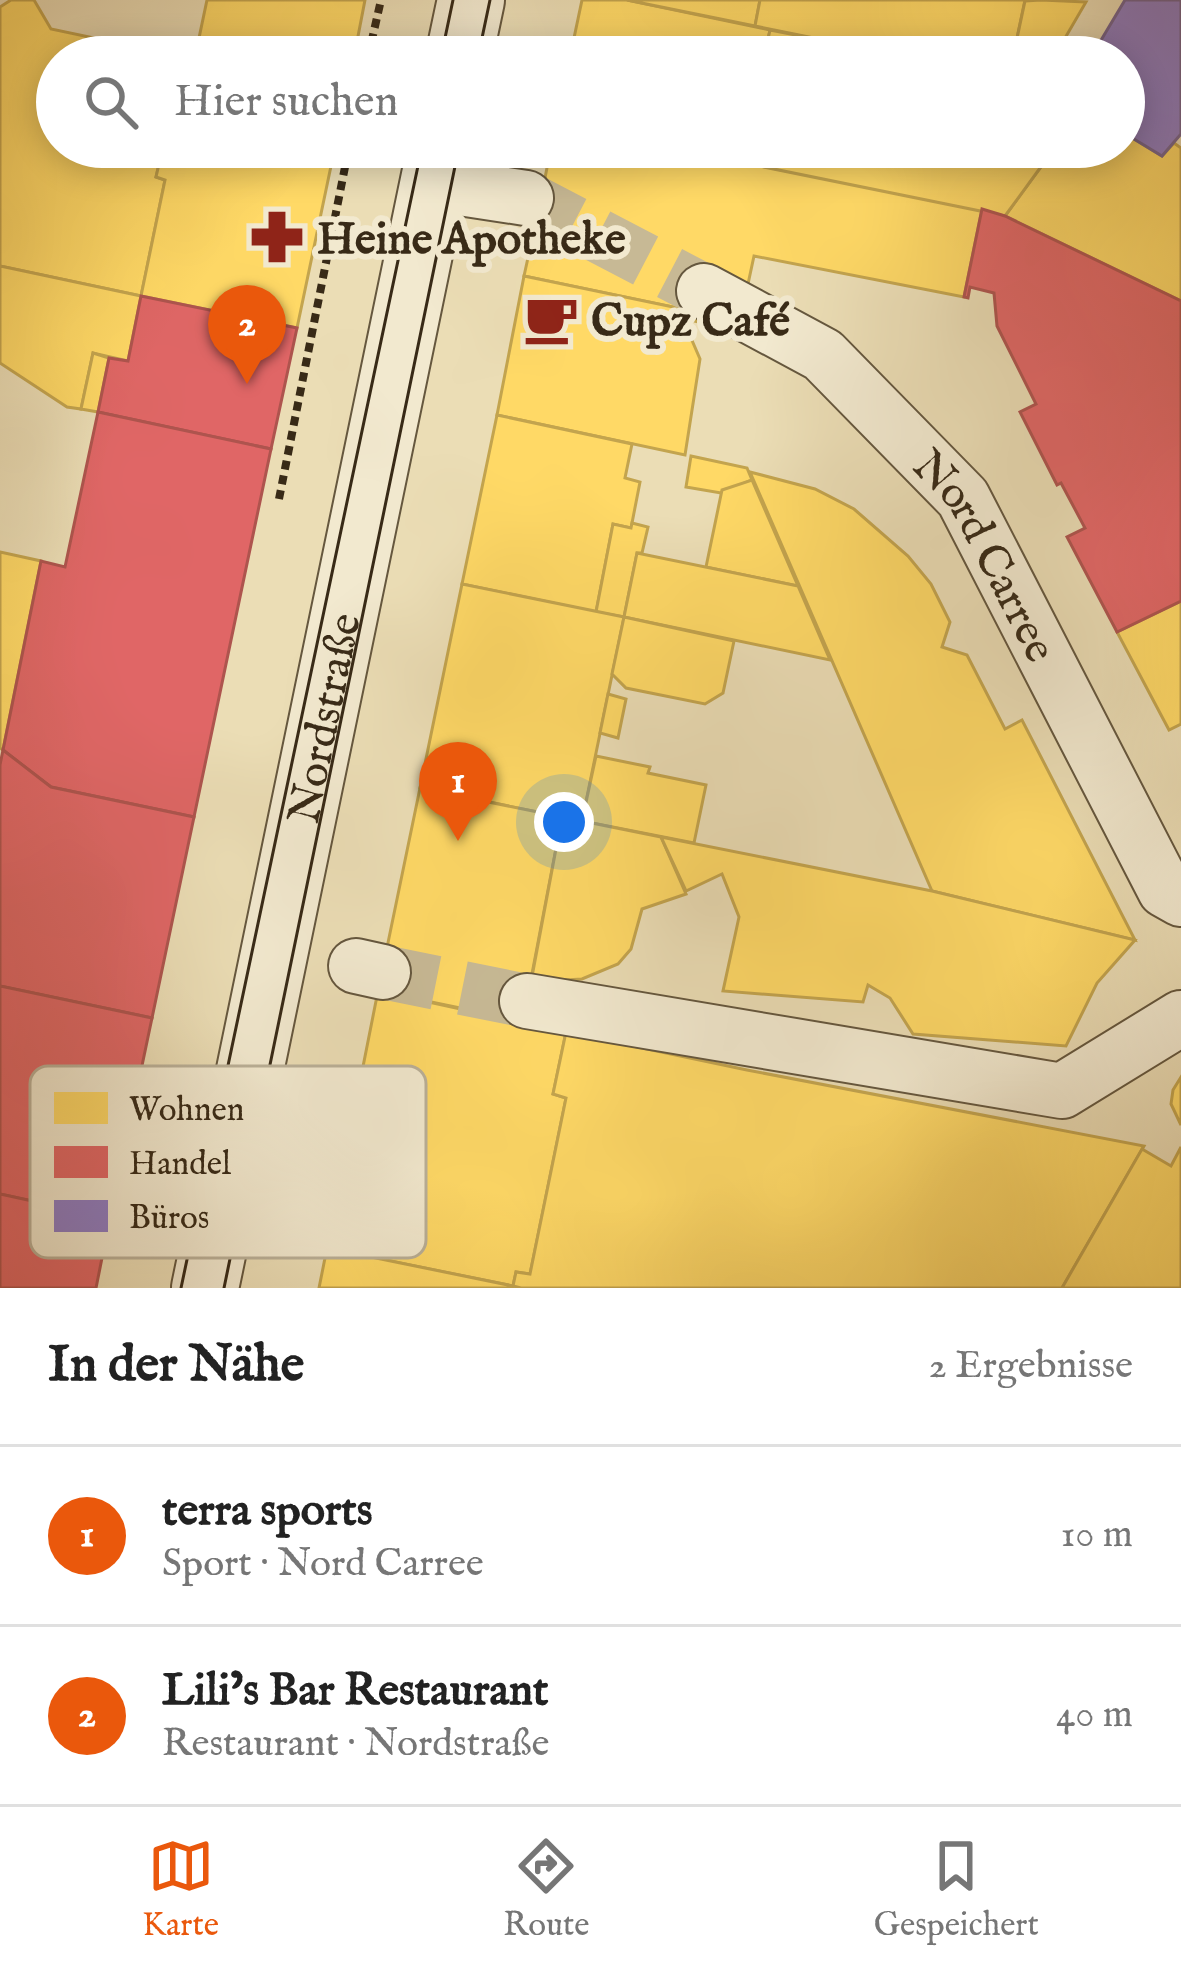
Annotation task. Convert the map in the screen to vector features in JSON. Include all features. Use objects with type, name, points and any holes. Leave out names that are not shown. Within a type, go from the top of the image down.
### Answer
[{"type":"street","points":[[463,36],[471,0]]},
{"type":"street","name":"Nordstraße","points":[[249,1066],[436,168]]},
{"type":"street","points":[[445,168],[526,198]]},
{"type":"street","name":"Nord Carree","points":[[704,291],[823,355],[963,497],[1166,890],[1181,899]]},
{"type":"street","points":[[527,1001],[1062,1091],[1181,1018]]},
{"type":"street","name":"Nordstraße","points":[[205,1288],[211,1258]]},
{"type":"path","points":[[373,36],[381,0]]},
{"type":"building: Wohnen","points":[[11,0],[34,0],[51,29],[84,36],[36,36],[36,168],[158,168],[156,177],[165,180],[141,296],[0,266],[0,7]]},
{"type":"building: Wohnen","points":[[207,0],[365,0],[358,36],[199,36]]},
{"type":"building: Wohnen","points":[[582,0],[627,0],[770,30],[769,36],[574,36]]},
{"type":"building: Wohnen","points":[[627,0],[760,0],[755,26]]},
{"type":"building: Wohnen","points":[[760,0],[1025,0],[1017,36],[804,36],[755,26]]},
{"type":"building: Wohnen","points":[[1025,1],[1086,2],[1066,36],[1018,36]]},
{"type":"building: Wohnen","points":[[770,30],[801,36],[769,36]]},
{"type":"building: Wohnen","points":[[1174,143],[1181,148],[1181,301],[1005,216],[1040,168],[1145,168],[1145,146],[1162,156]]},
{"type":"building: Wohnen","points":[[158,168],[331,168],[297,328],[141,296],[165,180],[156,177]]},
{"type":"building: Wohnen","points":[[547,168],[772,168],[982,209],[964,297],[754,256],[748,284],[707,275],[698,322],[682,318],[678,308],[524,276],[535,226],[520,223],[531,175],[545,178]]},
{"type":"building: Wohnen","points":[[769,168],[1040,168],[1005,216]]},
{"type":"building: Wohnen","points":[[0,266],[141,296],[128,361],[93,353],[81,409],[67,407],[0,363]]},
{"type":"building: Wohnen","points":[[524,276],[678,308],[700,359],[685,455],[497,415]]},
{"type":"building: Wohnen","points":[[93,353],[109,358],[98,412],[81,409]]},
{"type":"building: Wohnen","points":[[497,415],[632,444],[625,478],[640,482],[631,528],[613,524],[596,612],[462,584]]},
{"type":"building: Wohnen","points":[[691,456],[747,468],[752,480],[721,493],[686,487]]},
{"type":"building: Wohnen","points":[[750,472],[815,489],[854,509],[908,556],[931,584],[950,622],[942,647],[967,655],[1005,729],[1022,720],[1135,940],[932,891]]},
{"type":"building: Wohnen","points":[[752,480],[798,586],[706,567],[722,490]]},
{"type":"building: Wohnen","points":[[632,523],[648,527],[642,553],[637,553],[624,617],[596,612],[613,524],[631,528]]},
{"type":"building: Wohnen","points":[[0,552],[41,561],[3,750],[0,748]]},
{"type":"building: Wohnen","points":[[637,553],[798,586],[830,660],[624,617]]},
{"type":"building: Wohnen","points":[[462,584],[624,617],[582,821],[420,788]]},
{"type":"building: Wohnen","points":[[1181,601],[1181,724],[1169,730],[1117,632]]},
{"type":"building: Wohnen","points":[[624,617],[734,641],[723,693],[705,704],[626,688],[612,674]]},
{"type":"building: Wohnen","points":[[608,694],[626,699],[618,738],[600,733]]},
{"type":"building: Wohnen","points":[[596,756],[706,785],[694,843],[582,821]]},
{"type":"building: Wohnen","points":[[420,788],[562,817],[523,1021],[378,991]]},
{"type":"building: Wohnen","points":[[562,817],[661,837],[686,894],[642,909],[631,949],[618,964],[582,979],[531,982]]},
{"type":"building: Wohnen","points":[[661,837],[932,891],[1135,940],[1097,983],[1066,1046],[913,1034],[890,998],[868,985],[863,1002],[723,991],[739,917],[722,874],[686,891]]},
{"type":"building: Wohnen","points":[[378,991],[566,1032],[553,1094],[566,1098],[530,1274],[516,1272],[513,1286],[376,1258],[426,1258],[426,1066],[363,1066]]},
{"type":"building: Wohnen","points":[[566,1032],[1144,1146],[1062,1288],[521,1288],[513,1286],[516,1272],[530,1274],[566,1098],[553,1094]]},
{"type":"building: Wohnen","points":[[1181,1077],[1181,1125],[1171,1104]]},
{"type":"building: Wohnen","points":[[1181,1147],[1181,1288],[1062,1288],[1142,1149],[1171,1166]]},
{"type":"building: Wohnen","points":[[325,1258],[376,1258],[513,1286],[513,1288],[319,1288]]},
{"type":"building: Handel","points":[[982,209],[1181,301],[1181,601],[1117,632],[1067,537],[1085,528],[1020,412],[1036,404],[997,326],[994,293],[970,287],[968,298],[964,297]]},
{"type":"building: Handel","points":[[141,296],[297,328],[271,449],[98,412],[109,358],[128,361]]},
{"type":"building: Handel","points":[[98,412],[271,449],[194,817],[51,787],[3,750],[41,561],[65,567]]},
{"type":"building: Handel","points":[[3,750],[51,787],[194,817],[152,1018],[0,986]]},
{"type":"building: Handel","points":[[0,986],[152,1018],[142,1066],[30,1066],[30,1201],[0,1194]]},
{"type":"building: Handel","points":[[0,1194],[30,1201],[30,1258],[102,1258],[96,1288],[0,1288]]},
{"type":"building: Büros","points":[[1125,0],[1181,0],[1181,134],[1162,156],[1145,146],[1145,36],[1104,36]]},
{"type":"tunnel","points":[[526,198],[704,291]]},
{"type":"tunnel","points":[[383,972],[527,1001]]},
{"type":"tram line","points":[[445,36],[453,0]]},
{"type":"tram line","points":[[482,36],[490,0]]},
{"type":"tram line","points":[[228,1066],[418,168]]},
{"type":"tram line","points":[[270,1066],[455,168]]},
{"type":"tram line","points":[[181,1288],[187,1258]]},
{"type":"tram line","points":[[224,1288],[230,1258]]},
{"type":"place","name":"Heine Apotheke","points":[[277,237]]},
{"type":"place","name":"Cupz Café","points":[[551,319]]},
{"type":"place","name":"Lili’s Bar Restaurant","points":[[247,384]]},
{"type":"place","name":"terra sports","points":[[458,841]]}]
